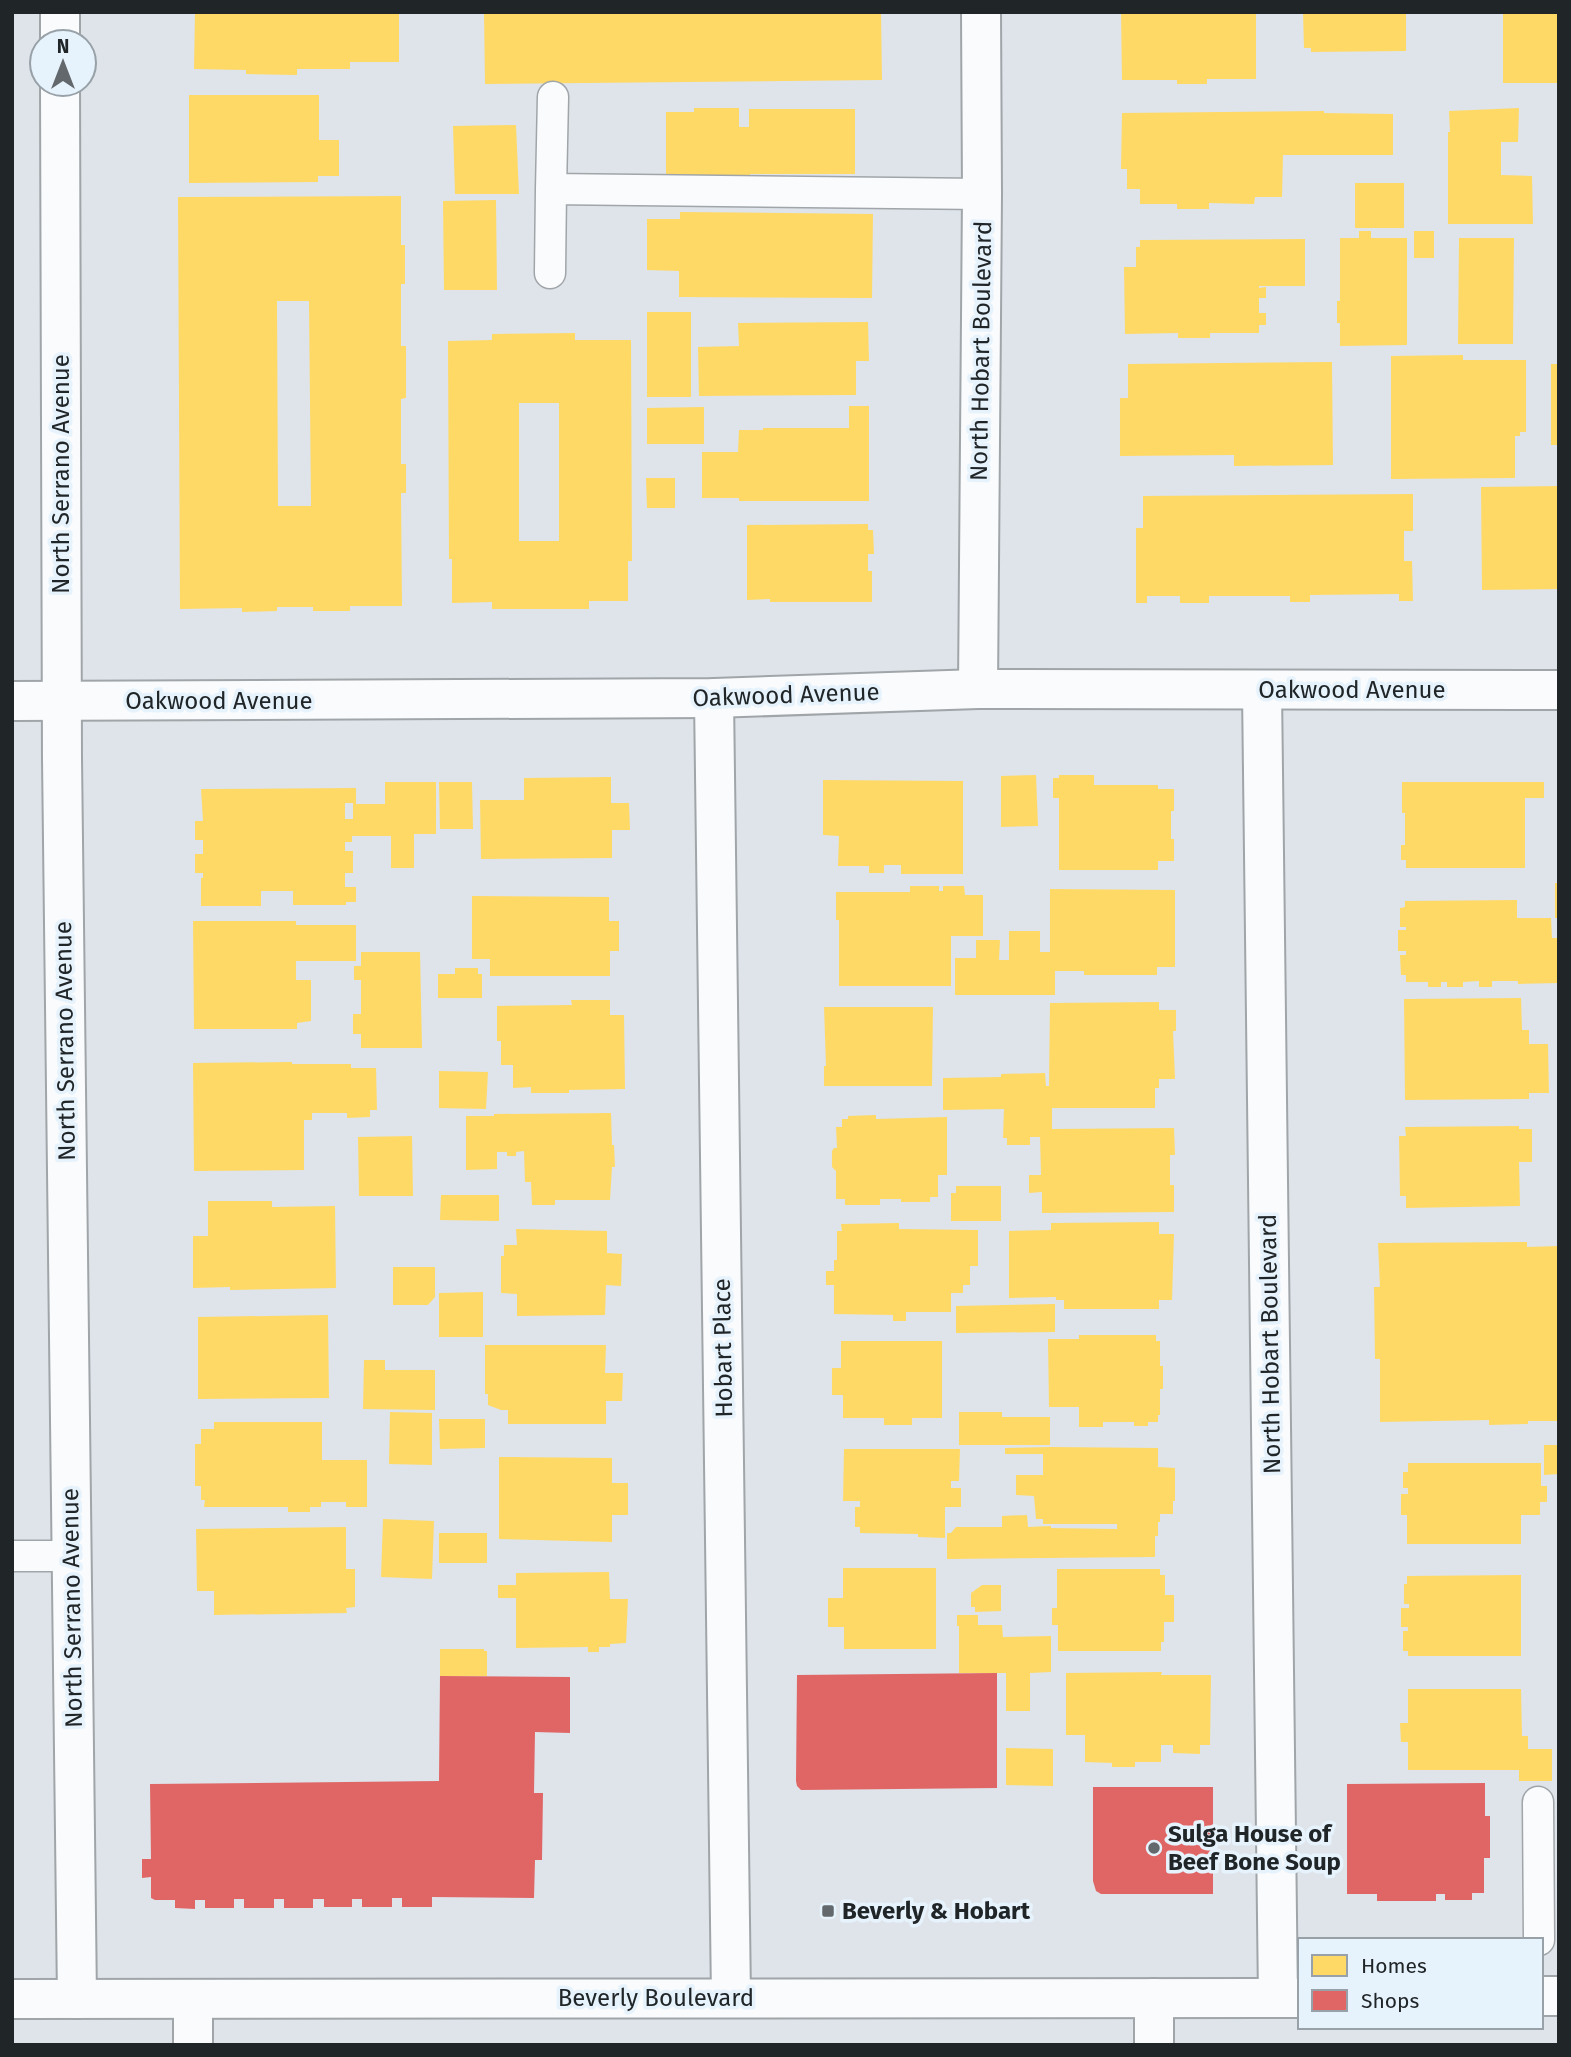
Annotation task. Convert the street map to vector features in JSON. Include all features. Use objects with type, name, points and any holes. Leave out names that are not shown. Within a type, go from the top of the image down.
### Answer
[{"type":"street","name":"North Hobart Boulevard","points":[[978,689],[981,12]]},
{"type":"street","name":"North Serrano Avenue","points":[[60,98],[62,701],[77,1999]]},
{"type":"street","name":"Oakwood Avenue","points":[[12,701],[714,698],[978,689],[1559,690]]},
{"type":"street","name":"North Hobart Boulevard","points":[[1262,690],[1289,1998]]},
{"type":"street","name":"Hobart Place","points":[[714,698],[731,1998]]},
{"type":"street","points":[[1154,1998],[1154,2045]]},
{"type":"street","name":"Beverly Boulevard","points":[[12,1999],[1289,1998]]},
{"type":"street","points":[[192,2000],[193,2045]]},
{"type":"lane","points":[[550,273],[553,97]]},
{"type":"lane","points":[[551,189],[982,194]]},
{"type":"lane","points":[[12,1556],[72,1556]]},
{"type":"lane","points":[[1538,1802],[1539,1938]]},
{"type":"building: Homes","points":[[195,12],[399,12],[399,62],[350,62],[350,69],[297,69],[297,75],[194,69]]},
{"type":"building: Homes","points":[[484,12],[881,12],[882,80],[485,84]]},
{"type":"building: Homes","points":[[1121,12],[1256,12],[1256,79],[1207,79],[1207,84],[1177,84],[1177,80],[1122,80]]},
{"type":"building: Homes","points":[[1303,12],[1406,12],[1406,51],[1311,52],[1311,48],[1304,48]]},
{"type":"building: Homes","points":[[1503,12],[1559,12],[1559,83],[1503,83]]},
{"type":"building: Homes","points":[[189,95],[319,95],[319,140],[339,140],[339,176],[318,176],[318,182],[189,183]]},
{"type":"building: Homes","points":[[694,108],[739,108],[739,127],[749,127],[749,109],[855,109],[855,174],[750,174],[750,178],[666,178],[666,112],[694,112]]},
{"type":"building: Homes","points":[[1519,108],[1518,142],[1501,142],[1501,175],[1532,176],[1533,224],[1448,224],[1449,111]]},
{"type":"building: Homes","points":[[1324,111],[1393,114],[1393,155],[1283,155],[1282,197],[1255,197],[1254,204],[1209,203],[1209,209],[1177,209],[1177,204],[1140,204],[1140,189],[1127,189],[1127,169],[1121,169],[1122,113]]},
{"type":"building: Homes","points":[[516,125],[519,194],[455,194],[453,126]]},
{"type":"building: Homes","points":[[1355,183],[1404,183],[1404,228],[1355,228]]},
{"type":"building: Homes","points":[[401,196],[401,245],[405,245],[405,284],[401,284],[401,346],[406,346],[406,398],[401,399],[401,464],[406,464],[406,493],[401,493],[402,606],[350,606],[350,611],[313,611],[313,607],[277,607],[277,611],[242,612],[242,608],[180,609],[178,197]],"holes":[[[277,301],[309,301],[311,506],[278,506]]]},
{"type":"building: Homes","points":[[496,200],[497,290],[444,290],[443,201]]},
{"type":"building: Homes","points":[[680,212],[873,214],[872,298],[679,297],[679,271],[647,270],[647,219],[680,219]]},
{"type":"building: Homes","points":[[1359,231],[1371,231],[1371,238],[1407,238],[1407,345],[1340,346],[1337,301],[1340,301],[1340,238],[1359,238]]},
{"type":"building: Homes","points":[[1414,231],[1434,231],[1434,258],[1414,258]]},
{"type":"building: Homes","points":[[1459,238],[1514,238],[1513,344],[1458,344]]},
{"type":"building: Homes","points":[[1305,239],[1305,286],[1259,286],[1266,287],[1266,298],[1259,298],[1259,313],[1266,313],[1266,325],[1259,325],[1259,333],[1210,333],[1210,338],[1178,338],[1178,333],[1125,334],[1124,267],[1136,267],[1136,247],[1140,247],[1140,240]]},
{"type":"building: Homes","points":[[647,312],[691,312],[691,397],[647,397]]},
{"type":"building: Homes","points":[[868,322],[869,361],[856,361],[856,395],[699,396],[698,347],[739,346],[738,323]]},
{"type":"building: Homes","points":[[575,333],[575,340],[631,340],[632,561],[628,561],[628,601],[589,601],[589,609],[492,609],[492,602],[452,603],[452,559],[449,559],[448,341],[492,340],[492,334]],"holes":[[[519,403],[559,403],[559,541],[519,541]]]},
{"type":"building: Homes","points":[[1463,355],[1463,360],[1526,360],[1526,432],[1515,436],[1515,478],[1391,479],[1391,356]]},
{"type":"building: Homes","points":[[1332,362],[1333,465],[1234,466],[1234,455],[1120,456],[1120,398],[1128,398],[1128,364]]},
{"type":"building: Homes","points":[[1551,364],[1559,364],[1559,445],[1551,445]]},
{"type":"building: Homes","points":[[849,406],[869,406],[869,501],[739,501],[739,498],[702,498],[702,452],[738,452],[739,430],[849,428]]},
{"type":"building: Homes","points":[[704,407],[704,444],[647,444],[647,408]]},
{"type":"building: Homes","points":[[646,478],[675,478],[675,508],[647,508]]},
{"type":"building: Homes","points":[[1559,486],[1559,589],[1482,590],[1481,487]]},
{"type":"building: Homes","points":[[1413,494],[1413,531],[1404,531],[1404,561],[1412,561],[1413,601],[1399,601],[1399,594],[1310,595],[1310,602],[1290,602],[1290,596],[1209,596],[1209,603],[1180,603],[1180,596],[1147,596],[1147,603],[1136,603],[1136,528],[1143,528],[1143,496]]},
{"type":"building: Homes","points":[[868,524],[868,530],[873,530],[874,554],[868,554],[868,571],[872,571],[872,602],[747,600],[747,525]]},
{"type":"building: Homes","points":[[1036,775],[1038,826],[1001,827],[1001,776]]},
{"type":"building: Homes","points":[[1059,775],[1094,775],[1094,785],[1158,785],[1158,789],[1174,789],[1171,839],[1174,839],[1174,861],[1158,861],[1158,870],[1059,870],[1059,798],[1053,798],[1053,778],[1059,778]]},
{"type":"building: Homes","points":[[611,777],[611,803],[629,803],[630,830],[612,830],[612,858],[481,859],[480,800],[524,800],[524,778]]},
{"type":"building: Homes","points":[[823,780],[963,781],[963,874],[901,874],[901,865],[884,865],[884,873],[869,873],[869,866],[838,866],[839,836],[823,835]]},
{"type":"building: Homes","points":[[385,782],[436,782],[436,834],[414,834],[414,868],[391,868],[391,836],[352,836],[352,842],[345,842],[345,851],[353,851],[353,873],[345,873],[345,887],[356,887],[356,902],[346,902],[346,905],[293,905],[293,891],[261,891],[261,906],[201,906],[203,873],[195,873],[195,854],[203,854],[203,840],[195,840],[195,821],[203,821],[201,789],[356,788],[356,804],[385,804]],"holes":[[[345,803],[353,803],[353,819],[345,819]]]},
{"type":"building: Homes","points":[[439,782],[472,782],[473,829],[440,829]]},
{"type":"building: Homes","points":[[1402,782],[1544,782],[1544,798],[1525,798],[1525,868],[1406,868],[1406,860],[1401,860],[1401,845],[1405,845]]},
{"type":"building: Homes","points":[[1555,883],[1559,883],[1559,918],[1555,918]]},
{"type":"building: Homes","points":[[910,886],[939,886],[939,891],[943,891],[943,886],[964,886],[965,895],[983,895],[983,936],[951,936],[951,986],[839,986],[839,920],[836,920],[836,892],[910,892]]},
{"type":"building: Homes","points":[[1050,889],[1175,890],[1175,967],[1157,967],[1157,975],[1084,975],[1084,971],[1055,971],[1055,995],[955,995],[955,958],[976,958],[976,940],[1000,940],[999,960],[1009,960],[1009,931],[1040,931],[1040,952],[1050,952]]},
{"type":"building: Homes","points":[[472,896],[609,897],[609,921],[619,921],[619,951],[610,951],[610,976],[490,976],[490,959],[472,959]]},
{"type":"building: Homes","points":[[1517,900],[1517,918],[1551,918],[1552,938],[1559,938],[1559,983],[1518,984],[1518,981],[1492,981],[1492,987],[1479,987],[1479,981],[1463,982],[1463,987],[1447,987],[1447,982],[1441,982],[1441,987],[1428,987],[1428,982],[1406,982],[1406,975],[1401,975],[1400,955],[1406,955],[1406,951],[1398,951],[1398,930],[1406,930],[1406,927],[1400,927],[1400,908],[1405,907],[1405,901]]},
{"type":"building: Homes","points":[[193,921],[296,921],[296,925],[356,925],[356,961],[296,961],[296,980],[311,980],[311,1021],[297,1023],[297,1029],[194,1029]]},
{"type":"building: Homes","points":[[361,952],[420,952],[422,1048],[361,1048],[361,1034],[353,1034],[353,1014],[361,1014],[361,980],[354,980],[354,966],[361,966]]},
{"type":"building: Homes","points":[[455,968],[478,968],[478,974],[482,974],[482,998],[438,998],[438,974],[455,974]]},
{"type":"building: Homes","points":[[1521,998],[1522,1030],[1529,1030],[1529,1044],[1548,1044],[1549,1093],[1529,1093],[1529,1099],[1405,1100],[1404,999]]},
{"type":"building: Homes","points":[[571,1000],[610,1000],[610,1015],[624,1015],[625,1089],[531,1093],[531,1087],[513,1088],[513,1065],[501,1065],[501,1041],[497,1041],[497,1006],[572,1005]]},
{"type":"building: Homes","points":[[1159,1002],[1159,1010],[1176,1010],[1176,1031],[1173,1031],[1175,1079],[1159,1079],[1159,1088],[1155,1088],[1155,1108],[1052,1108],[1052,1129],[1174,1128],[1175,1155],[1170,1155],[1170,1185],[1174,1185],[1174,1212],[1042,1213],[1042,1192],[1029,1193],[1029,1175],[1041,1175],[1040,1137],[1030,1137],[1030,1145],[1007,1145],[1007,1138],[1003,1138],[1004,1109],[943,1110],[943,1078],[1045,1073],[1046,1086],[1049,1086],[1050,1003]]},
{"type":"building: Homes","points":[[824,1007],[933,1007],[932,1086],[824,1086]]},
{"type":"building: Homes","points":[[193,1063],[351,1064],[351,1068],[376,1068],[377,1110],[370,1110],[370,1117],[347,1118],[347,1113],[312,1113],[312,1120],[304,1120],[304,1170],[194,1171]]},
{"type":"building: Homes","points":[[439,1071],[488,1072],[486,1109],[439,1108]]},
{"type":"building: Homes","points":[[611,1113],[615,1167],[612,1167],[610,1200],[555,1200],[555,1205],[532,1205],[531,1182],[525,1182],[524,1151],[516,1152],[516,1156],[497,1152],[497,1169],[466,1170],[466,1116]]},
{"type":"building: Homes","points":[[876,1115],[876,1119],[947,1117],[947,1175],[938,1175],[938,1197],[930,1197],[930,1202],[880,1199],[880,1205],[845,1205],[845,1199],[836,1199],[836,1171],[832,1167],[832,1151],[837,1148],[836,1127],[842,1127],[842,1119],[848,1119],[848,1116]]},
{"type":"building: Homes","points":[[1519,1126],[1519,1129],[1532,1129],[1532,1162],[1519,1162],[1520,1206],[1406,1208],[1406,1196],[1400,1196],[1399,1136],[1406,1136],[1405,1127]]},
{"type":"building: Homes","points":[[412,1136],[413,1196],[359,1196],[358,1137]]},
{"type":"building: Homes","points":[[956,1186],[1001,1186],[1001,1221],[951,1221],[951,1193],[956,1193]]},
{"type":"building: Homes","points":[[441,1195],[499,1195],[499,1221],[440,1220]]},
{"type":"building: Homes","points":[[208,1201],[272,1201],[272,1207],[335,1206],[336,1288],[193,1288],[193,1236],[208,1236]]},
{"type":"building: Homes","points":[[1159,1222],[1159,1234],[1174,1234],[1172,1300],[1159,1300],[1159,1309],[1064,1309],[1064,1300],[1056,1300],[1056,1297],[1009,1298],[1009,1231],[1051,1230],[1051,1223]]},
{"type":"building: Homes","points":[[899,1223],[899,1229],[978,1230],[978,1266],[970,1266],[970,1285],[963,1285],[963,1293],[951,1293],[951,1312],[906,1312],[906,1321],[893,1321],[893,1315],[834,1314],[834,1285],[826,1285],[826,1271],[834,1271],[834,1260],[837,1260],[837,1231],[842,1231],[841,1224]]},
{"type":"building: Homes","points":[[516,1229],[607,1231],[607,1253],[622,1254],[621,1286],[606,1285],[605,1315],[517,1316],[517,1294],[501,1293],[501,1256],[504,1256],[504,1245],[517,1245]]},
{"type":"building: Homes","points":[[1527,1242],[1527,1247],[1559,1246],[1559,1421],[1489,1425],[1489,1420],[1380,1422],[1380,1359],[1375,1359],[1374,1287],[1380,1287],[1378,1243]]},
{"type":"building: Homes","points":[[393,1267],[435,1267],[435,1297],[428,1305],[393,1305]]},
{"type":"building: Homes","points":[[483,1292],[483,1337],[439,1337],[439,1293]]},
{"type":"building: Homes","points":[[1055,1304],[1055,1332],[956,1333],[956,1306]]},
{"type":"building: Homes","points":[[328,1315],[329,1398],[198,1399],[198,1317]]},
{"type":"building: Homes","points":[[1079,1335],[1156,1335],[1156,1341],[1160,1341],[1160,1366],[1163,1366],[1158,1422],[1148,1422],[1148,1426],[1134,1426],[1134,1422],[1103,1422],[1103,1427],[1079,1427],[1079,1407],[1049,1407],[1048,1339],[1079,1339]]},
{"type":"building: Homes","points":[[841,1341],[942,1341],[942,1418],[912,1418],[912,1425],[884,1425],[884,1418],[843,1418],[843,1395],[832,1395],[832,1368],[841,1368]]},
{"type":"building: Homes","points":[[485,1345],[606,1345],[605,1373],[623,1373],[622,1401],[606,1401],[606,1424],[508,1424],[508,1410],[488,1405],[488,1394],[485,1394]]},
{"type":"building: Homes","points":[[364,1360],[385,1360],[385,1370],[435,1370],[435,1410],[363,1409]]},
{"type":"building: Homes","points":[[390,1412],[432,1413],[432,1465],[389,1464]]},
{"type":"building: Homes","points":[[959,1412],[1002,1412],[1002,1417],[1050,1417],[1050,1445],[959,1445]]},
{"type":"building: Homes","points":[[439,1419],[485,1419],[485,1448],[440,1449]]},
{"type":"building: Homes","points":[[214,1422],[322,1422],[322,1460],[367,1460],[367,1507],[346,1507],[346,1502],[321,1502],[321,1507],[310,1507],[310,1512],[288,1512],[288,1507],[204,1507],[201,1486],[195,1486],[195,1444],[201,1444],[201,1429],[214,1429]]},
{"type":"building: Homes","points":[[1544,1445],[1559,1445],[1559,1474],[1544,1475]]},
{"type":"building: Homes","points":[[1005,1448],[1158,1448],[1158,1467],[1175,1468],[1175,1501],[1173,1514],[1160,1514],[1158,1536],[1155,1536],[1155,1557],[947,1559],[947,1533],[951,1533],[956,1527],[1002,1527],[1002,1516],[1027,1515],[1028,1527],[1117,1529],[1117,1524],[1043,1524],[1043,1519],[1036,1519],[1034,1496],[1016,1495],[1016,1475],[1043,1475],[1043,1454],[1005,1454]]},
{"type":"building: Homes","points":[[844,1449],[960,1449],[959,1481],[951,1481],[951,1488],[961,1488],[961,1507],[945,1507],[945,1538],[918,1537],[918,1534],[860,1533],[860,1527],[855,1527],[855,1507],[860,1507],[860,1501],[843,1501]]},
{"type":"building: Homes","points":[[499,1457],[612,1458],[612,1483],[628,1483],[628,1515],[612,1515],[612,1542],[499,1539]]},
{"type":"building: Homes","points":[[1408,1463],[1541,1463],[1541,1486],[1547,1486],[1547,1502],[1540,1502],[1540,1515],[1521,1515],[1521,1544],[1407,1544],[1407,1515],[1401,1515],[1401,1494],[1408,1494],[1408,1488],[1403,1488],[1403,1472],[1408,1472]]},
{"type":"building: Homes","points":[[383,1519],[434,1521],[432,1579],[381,1577]]},
{"type":"building: Homes","points":[[346,1527],[346,1569],[355,1569],[355,1607],[346,1608],[347,1613],[214,1615],[214,1591],[197,1591],[196,1529]]},
{"type":"building: Homes","points":[[439,1533],[487,1533],[487,1563],[439,1563]]},
{"type":"building: Homes","points":[[843,1568],[936,1568],[936,1649],[844,1649],[844,1627],[828,1627],[828,1598],[843,1598]]},
{"type":"building: Homes","points":[[1057,1569],[1160,1569],[1160,1575],[1165,1575],[1165,1595],[1174,1595],[1174,1622],[1164,1622],[1161,1651],[1058,1651],[1058,1625],[1052,1625],[1052,1608],[1057,1608]]},
{"type":"building: Homes","points":[[609,1572],[610,1599],[628,1599],[626,1643],[599,1647],[599,1652],[588,1652],[588,1647],[516,1648],[516,1598],[498,1598],[498,1585],[516,1585],[516,1573]]},
{"type":"building: Homes","points":[[1521,1575],[1521,1656],[1408,1656],[1408,1651],[1403,1651],[1403,1631],[1408,1631],[1408,1627],[1401,1627],[1401,1608],[1409,1608],[1409,1604],[1404,1604],[1404,1584],[1407,1584],[1407,1576]]},
{"type":"building: Homes","points":[[982,1585],[1001,1585],[1001,1611],[975,1612],[975,1607],[971,1607],[971,1593]]},
{"type":"building: Homes","points":[[957,1615],[978,1615],[978,1625],[1002,1625],[1003,1637],[1051,1636],[1051,1672],[1030,1673],[1030,1711],[1006,1711],[1006,1673],[959,1673]]},
{"type":"building: Homes","points":[[440,1649],[484,1649],[487,1651],[487,1676],[440,1676]]},
{"type":"building: Homes","points":[[1162,1672],[1161,1675],[1211,1675],[1210,1745],[1200,1745],[1200,1754],[1173,1753],[1173,1745],[1161,1745],[1161,1762],[1135,1762],[1135,1767],[1112,1767],[1112,1763],[1085,1762],[1085,1735],[1066,1735],[1066,1673]]},
{"type":"building: Homes","points":[[1408,1689],[1521,1689],[1522,1736],[1528,1736],[1528,1749],[1552,1749],[1552,1781],[1519,1781],[1519,1770],[1408,1770],[1408,1742],[1401,1742],[1400,1723],[1408,1723]]},
{"type":"building: Homes","points":[[1006,1748],[1053,1749],[1053,1786],[1006,1785]]},
{"type":"building: Shops","points":[[997,1673],[997,1788],[801,1790],[797,1786],[797,1675]]},
{"type":"building: Shops","points":[[440,1676],[570,1677],[570,1733],[535,1732],[534,1793],[543,1793],[542,1860],[535,1860],[534,1898],[432,1897],[432,1907],[402,1907],[402,1898],[392,1898],[392,1907],[362,1907],[362,1899],[352,1899],[352,1907],[324,1907],[324,1899],[313,1899],[313,1908],[284,1908],[284,1899],[274,1899],[274,1908],[244,1908],[244,1899],[234,1899],[234,1908],[205,1908],[205,1900],[195,1900],[195,1909],[175,1908],[175,1900],[151,1898],[151,1877],[142,1878],[142,1859],[151,1859],[150,1784],[439,1781]]},
{"type":"building: Shops","points":[[1485,1783],[1485,1816],[1490,1816],[1490,1858],[1484,1858],[1484,1893],[1472,1893],[1472,1900],[1445,1900],[1445,1894],[1436,1894],[1436,1901],[1377,1901],[1377,1894],[1347,1894],[1347,1784]]},
{"type":"building: Shops","points":[[1093,1787],[1213,1787],[1213,1894],[1101,1894],[1096,1891],[1093,1881]]},
{"type":"place","name":"Sulga House of Beef Bone Soup","points":[[1154,1848]]},
{"type":"place","name":"Beverly & Hobart","points":[[828,1911]]}]
